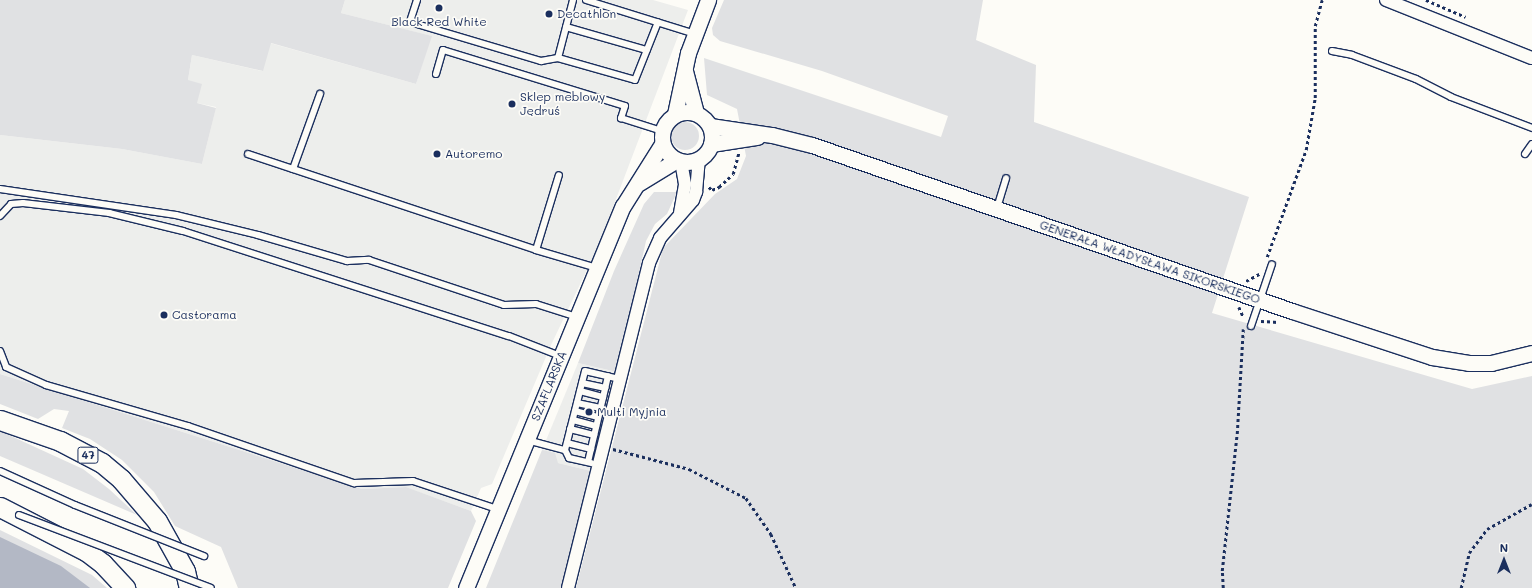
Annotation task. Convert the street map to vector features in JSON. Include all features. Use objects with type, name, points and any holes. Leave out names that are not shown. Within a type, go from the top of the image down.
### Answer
[{"type":"main road","name":"47","points":[[0,420],[80,451],[102,463],[120,479],[157,521],[185,571],[189,588]]},
{"type":"main road","points":[[0,507],[19,515],[86,551],[103,564],[125,588]]},
{"type":"street","points":[[678,218],[685,184],[679,161],[666,151],[662,137],[674,114],[695,34],[708,0]]},
{"type":"street","points":[[1386,0],[1532,58]]},
{"type":"street","points":[[685,68],[696,113]]},
{"type":"street","points":[[568,588],[593,464],[604,446],[651,258],[660,238],[693,200],[702,185],[699,159],[711,144],[710,126],[696,113],[689,111],[674,114]]},
{"type":"street","name":"GENERAŁA WŁADYSŁAWA SIKORSKIEGO","points":[[710,126],[772,135],[812,146],[1260,300],[1443,360],[1490,363],[1532,353]]},
{"type":"street","name":"GENERAŁA WŁADYSŁAWA SIKORSKIEGO","points":[[711,144],[772,135]]},
{"type":"street","name":"SZAFLARSKA","points":[[466,588],[623,206],[662,137]]},
{"type":"street","points":[[679,161],[699,159]]},
{"type":"street","name":"SZAFLARSKA","points":[[635,186],[679,161]]},
{"type":"lane","points":[[417,0],[410,22],[541,61],[558,58],[635,80],[658,22]]},
{"type":"lane","points":[[558,58],[573,0]]},
{"type":"lane","points":[[586,0],[695,34]]},
{"type":"lane","points":[[566,27],[647,50]]},
{"type":"lane","points":[[436,74],[443,50],[625,106],[621,118],[662,137]]},
{"type":"lane","points":[[1332,51],[1352,55],[1416,79],[1451,97],[1532,128]]},
{"type":"lane","points":[[293,169],[320,94]]},
{"type":"lane","points":[[1525,154],[1532,144]]},
{"type":"lane","points":[[248,154],[536,250],[597,268]]},
{"type":"lane","points":[[536,250],[559,175]]},
{"type":"lane","points":[[997,210],[1006,178]]},
{"type":"lane","points":[[0,190],[176,215],[258,235],[347,261],[369,260],[504,305],[536,304],[577,317]]},
{"type":"lane","points":[[0,216],[11,204],[23,203],[109,213],[183,231],[502,334],[561,356]]},
{"type":"lane","points":[[1251,326],[1272,264]]},
{"type":"lane","points":[[0,351],[6,367],[46,385],[188,426],[354,483],[413,481],[498,509]]},
{"type":"lane","points":[[608,376],[591,449],[593,464],[569,458],[566,446],[586,371],[608,376],[621,379]]},
{"type":"lane","points":[[582,383],[605,388]]},
{"type":"lane","points":[[580,392],[603,397]]},
{"type":"lane","points":[[577,402],[601,408]]},
{"type":"lane","points":[[575,411],[598,417]]},
{"type":"lane","points":[[573,420],[596,426]]},
{"type":"lane","points":[[570,429],[594,435]]},
{"type":"lane","points":[[527,440],[591,449]]},
{"type":"lane","points":[[0,471],[76,505],[204,556]]},
{"type":"lane","points":[[19,515],[211,588]]},
{"type":"path","points":[[1265,260],[1306,150],[1315,98],[1314,26],[1322,0]]},
{"type":"path","points":[[702,185],[712,190],[730,178],[737,167],[739,149]]},
{"type":"path","points":[[1244,286],[1246,281],[1260,273],[1263,267]]},
{"type":"path","points":[[1223,588],[1222,571],[1237,434],[1244,315],[1237,304]]},
{"type":"path","points":[[604,446],[689,469],[746,498],[771,534],[796,588]]},
{"type":"path","points":[[1460,588],[1469,553],[1487,529],[1532,504]]},
{"type":"shaded area","points":[[0,0],[345,0],[341,13],[432,36],[416,84],[271,43],[263,71],[192,55],[188,80],[202,84],[197,103],[216,108],[202,164],[122,149],[0,135]]},
{"type":"shaded area","points":[[345,0],[653,0],[688,10],[597,249],[551,345],[492,484],[481,488],[471,511],[405,487],[362,489],[0,374],[0,135],[122,149],[202,164],[216,107],[197,103],[188,80],[192,55],[262,71],[270,43],[416,84],[431,36],[341,13]]},
{"type":"shaded area","points":[[724,0],[983,0],[976,40],[1036,65],[1034,122],[1249,197],[1212,313],[1472,389],[1532,376],[1532,588],[576,588],[663,248],[715,194],[737,179],[746,156],[737,109],[707,95],[704,58],[941,137],[948,116],[822,71],[720,41],[713,35],[712,28]]},
{"type":"shaded area","points":[[685,122],[695,126],[699,136],[695,146],[685,150],[675,146],[671,136],[675,126]]},
{"type":"shaded area","points":[[654,192],[677,192],[667,214],[655,224],[646,241],[617,372],[578,363],[614,271],[644,204]]},
{"type":"shaded area","points":[[578,363],[617,372],[591,471],[558,463],[542,450]]},
{"type":"shaded area","points":[[0,374],[362,489],[406,487],[471,511],[476,521],[448,588],[238,588],[221,547],[175,526],[154,492],[122,460],[90,439],[62,428],[69,411],[54,409],[38,419],[0,404]]},
{"type":"shaded area","points":[[0,431],[83,469],[109,489],[137,515],[0,456]]},
{"type":"shaded area","points":[[542,450],[555,453],[558,463],[591,471],[562,588],[486,588]]},
{"type":"shaded area","points":[[0,530],[92,575],[107,588],[0,588]]},
{"type":"shaded area","points":[[0,537],[61,566],[90,588],[0,588]]},
{"type":"place","name":"Black Red White","points":[[439,8]]},
{"type":"place","name":"Decathlon","points":[[549,14]]},
{"type":"place","name":"Sklep meblowy Jędruś","points":[[512,104]]},
{"type":"place","name":"Autoremo","points":[[437,154]]},
{"type":"place","name":"Castorama","points":[[164,315]]},
{"type":"place","name":"Multi Myjnia","points":[[589,412]]}]
